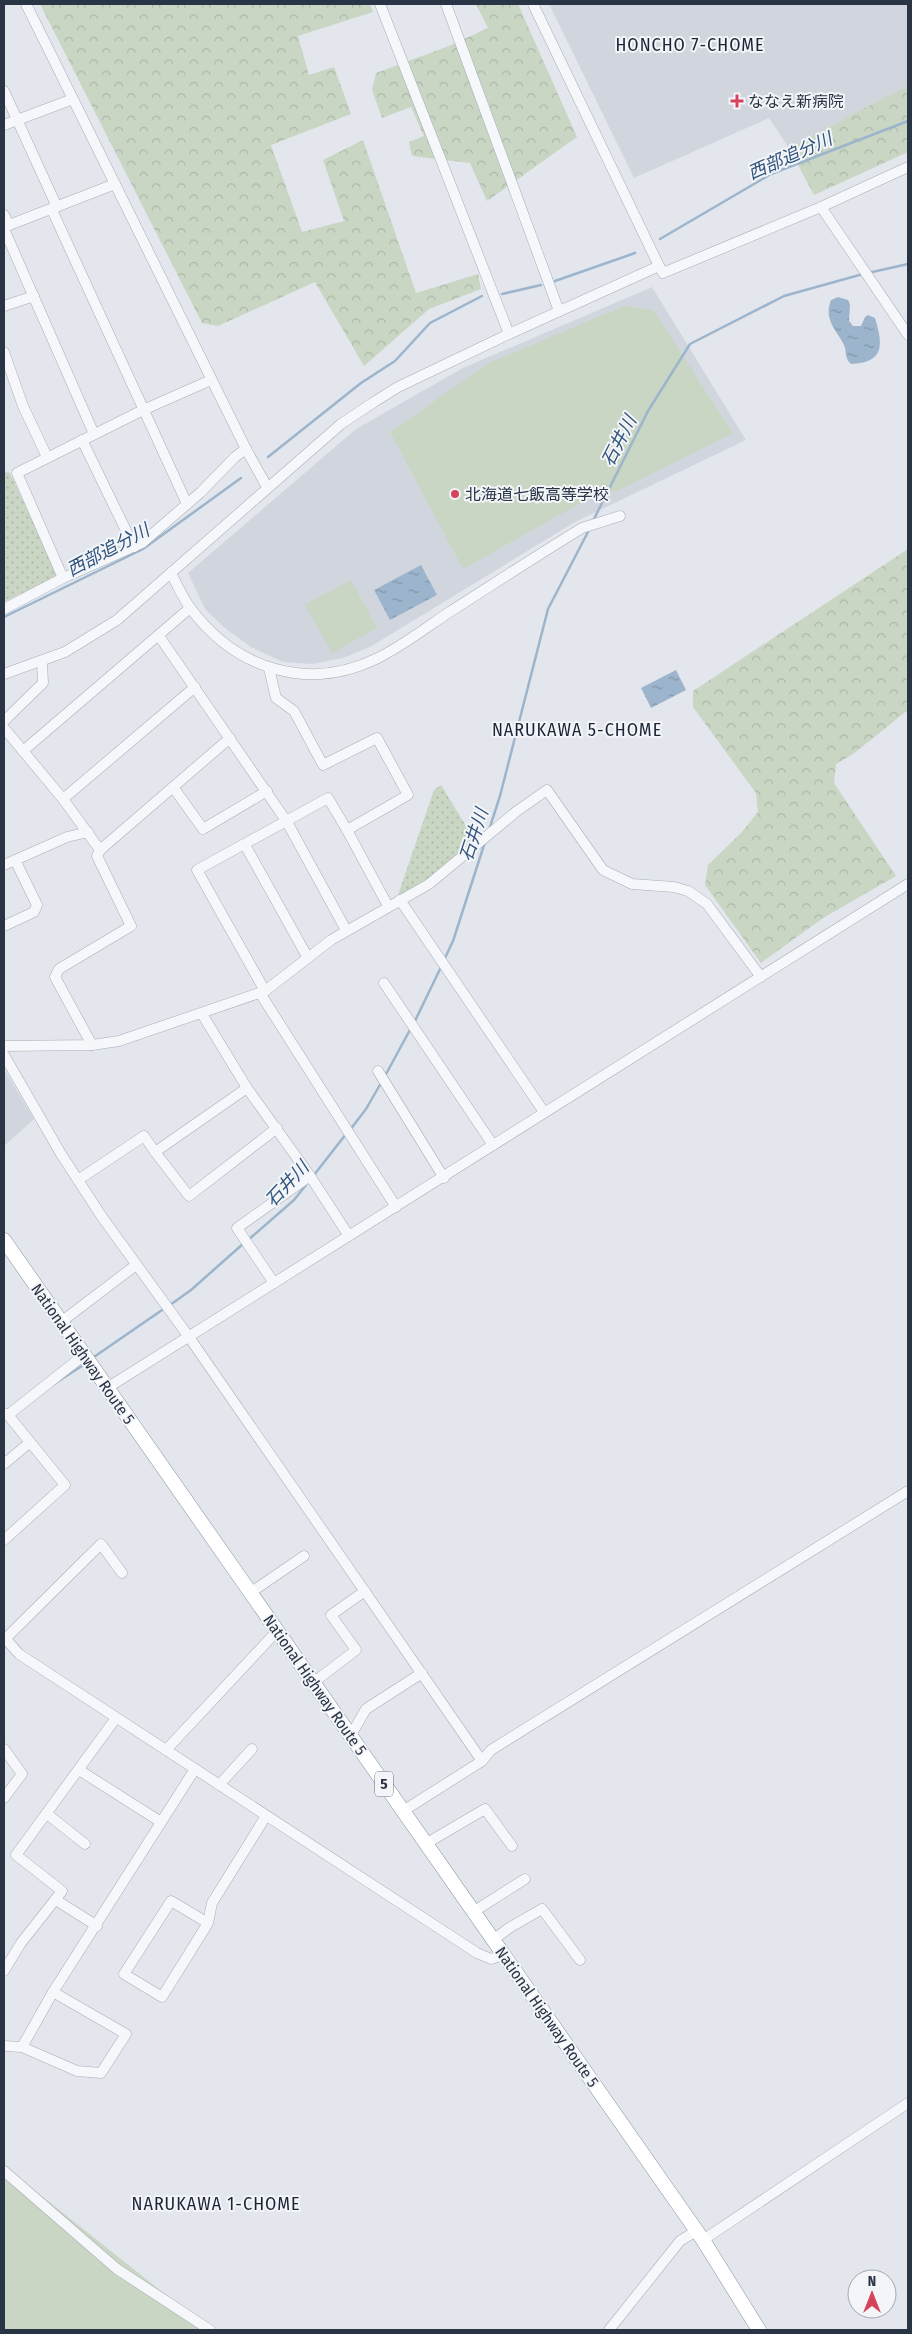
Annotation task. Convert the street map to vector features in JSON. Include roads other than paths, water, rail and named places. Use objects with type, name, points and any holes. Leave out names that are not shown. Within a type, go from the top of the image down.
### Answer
[{"type":"highway","name":"National Highway Route 5","points":[[4,1240],[427,1843],[699,2236],[759,2330]]},
{"type":"street","points":[[26,4],[211,380],[267,487]]},
{"type":"street","points":[[380,4],[509,334]]},
{"type":"street","points":[[446,4],[559,311]]},
{"type":"street","points":[[534,4],[663,273],[821,207],[908,167]]},
{"type":"street","points":[[4,91],[143,410],[187,504]]},
{"type":"street","points":[[4,125],[73,98]]},
{"type":"street","points":[[5,227],[115,184]]},
{"type":"street","points":[[821,207],[908,335]]},
{"type":"street","points":[[4,215],[5,227],[94,434]]},
{"type":"street","points":[[4,674],[42,662],[89,639],[117,620],[341,424],[398,387],[659,266]]},
{"type":"street","points":[[4,306],[34,296]]},
{"type":"street","points":[[4,352],[24,406],[47,458]]},
{"type":"street","points":[[64,578],[17,473],[143,410],[211,380]]},
{"type":"street","points":[[82,440],[134,547]]},
{"type":"street","points":[[4,609],[64,578],[142,543],[187,504],[235,457],[246,450]]},
{"type":"street","points":[[171,573],[190,608],[214,636],[235,652],[269,668],[308,675],[328,674],[379,658],[582,528],[620,516]]},
{"type":"street","points":[[23,751],[190,608]]},
{"type":"street","points":[[159,636],[287,822],[346,930]]},
{"type":"street","points":[[4,721],[43,683],[42,662]]},
{"type":"street","points":[[269,668],[276,698],[294,711],[323,765],[377,738],[408,795],[347,830]]},
{"type":"street","points":[[63,799],[195,687]]},
{"type":"street","points":[[4,728],[63,799],[100,850]]},
{"type":"street","points":[[92,1045],[55,977],[59,969],[131,926],[97,856],[100,850],[230,738]]},
{"type":"street","points":[[173,787],[203,829],[267,791]]},
{"type":"street","points":[[4,1046],[92,1045],[119,1041],[262,992],[346,930],[429,884],[517,811],[547,790],[602,870],[632,884],[674,887],[697,897],[707,904],[761,977]]},
{"type":"street","points":[[388,906],[328,798],[197,870],[262,992],[396,1207]]},
{"type":"street","points":[[4,865],[67,837],[88,832]]},
{"type":"street","points":[[245,845],[308,958]]},
{"type":"street","points":[[4,926],[34,912],[37,905],[15,860]]},
{"type":"street","points":[[107,1388],[444,1178],[544,1112],[908,884]]},
{"type":"street","points":[[400,900],[544,1112]]},
{"type":"street","points":[[384,983],[493,1145]]},
{"type":"street","points":[[202,1014],[247,1088],[277,1128],[349,1236]]},
{"type":"street","points":[[4,1055],[78,1180],[136,1265],[189,1337],[482,1761]]},
{"type":"street","points":[[378,1071],[444,1178]]},
{"type":"street","points":[[155,1152],[247,1088]]},
{"type":"street","points":[[78,1180],[144,1136],[189,1196],[277,1128]]},
{"type":"street","points":[[274,1283],[237,1228],[310,1176]]},
{"type":"street","points":[[61,1322],[136,1265]]},
{"type":"street","points":[[4,1540],[65,1485],[6,1414],[84,1355]]},
{"type":"street","points":[[4,1464],[29,1443]]},
{"type":"street","points":[[403,1811],[482,1761],[491,1750],[908,1491]]},
{"type":"street","points":[[122,1573],[101,1544],[4,1638],[19,1654],[477,1953],[491,1959],[504,1955]]},
{"type":"street","points":[[250,1593],[304,1556]]},
{"type":"street","points":[[314,1682],[356,1650],[330,1615],[365,1591]]},
{"type":"street","points":[[166,1750],[278,1630]]},
{"type":"street","points":[[351,1735],[366,1709],[422,1673]]},
{"type":"street","points":[[4,1971],[22,1943],[62,1891],[16,1855],[116,1718]]},
{"type":"street","points":[[4,1749],[22,1774],[4,1798]]},
{"type":"street","points":[[218,1785],[252,1749]]},
{"type":"street","points":[[22,2047],[53,1992],[97,1926],[195,1769]]},
{"type":"street","points":[[79,1770],[161,1822]]},
{"type":"street","points":[[427,1843],[485,1809],[512,1846]]},
{"type":"street","points":[[47,1814],[85,1844]]},
{"type":"street","points":[[208,1923],[171,1901],[124,1974],[162,1998],[208,1923],[212,1903],[266,1816]]},
{"type":"street","points":[[473,1912],[525,1879]]},
{"type":"street","points":[[56,1900],[97,1926]]},
{"type":"street","points":[[493,1940],[509,1928],[542,1909],[580,1960]]},
{"type":"street","points":[[4,2046],[22,2047],[78,2071],[101,2073],[126,2034],[53,1992]]},
{"type":"street","points":[[609,2330],[680,2241],[699,2236],[908,2103]]},
{"type":"street","points":[[4,2171],[118,2269],[210,2330]]},
{"type":"water","points":[[838,297],[848,300],[850,305],[849,321],[853,326],[861,326],[868,315],[875,318],[880,344],[876,356],[870,360],[851,364],[847,359],[844,345],[832,324],[829,313],[831,300]]},
{"type":"water","points":[[421,565],[437,595],[390,620],[374,590]]},
{"type":"water","points":[[676,670],[686,690],[651,708],[641,688]]},
{"type":"waterway","name":"西部追分川","points":[[660,239],[771,174],[908,121]]},
{"type":"waterway","name":"西部追分川","points":[[555,281],[635,253]]},
{"type":"waterway","name":"石井川","points":[[868,273],[908,264]]},
{"type":"waterway","name":"石井川","points":[[593,521],[648,411],[690,344],[784,296],[863,274]]},
{"type":"waterway","name":"西部追分川","points":[[502,294],[541,285]]},
{"type":"waterway","name":"西部追分川","points":[[268,457],[361,383],[395,361],[430,323],[482,296]]},
{"type":"waterway","name":"西部追分川","points":[[4,617],[143,549],[241,478]]},
{"type":"waterway","name":"石井川","points":[[489,830],[500,796],[548,609],[590,528]]},
{"type":"waterway","name":"石井川","points":[[444,960],[453,941],[485,842]]},
{"type":"waterway","name":"石井川","points":[[414,1023],[442,965]]},
{"type":"waterway","name":"石井川","points":[[385,1076],[411,1028]]},
{"type":"waterway","name":"石井川","points":[[350,1130],[366,1109],[381,1083]]},
{"type":"waterway","name":"石井川","points":[[314,1175],[346,1134]]},
{"type":"waterway","name":"石井川","points":[[248,1240],[294,1200],[306,1185]]},
{"type":"waterway","name":"石井川","points":[[170,1305],[191,1290],[244,1243]]},
{"type":"waterway","name":"石井川","points":[[91,1359],[165,1308]]},
{"type":"waterway","name":"石井川","points":[[54,1384],[85,1364]]},
{"type":"place","name":"ななえ新病院","points":[[737,101]]},
{"type":"place","name":"北海道七飯高等学校","points":[[455,494]]},
{"type":"district","name":"HONCHO 7-CHOME","points":[[690,45]]},
{"type":"district","name":"NARUKAWA 5-CHOME","points":[[577,730]]},
{"type":"district","name":"NARUKAWA 1-CHOME","points":[[216,2204]]}]
